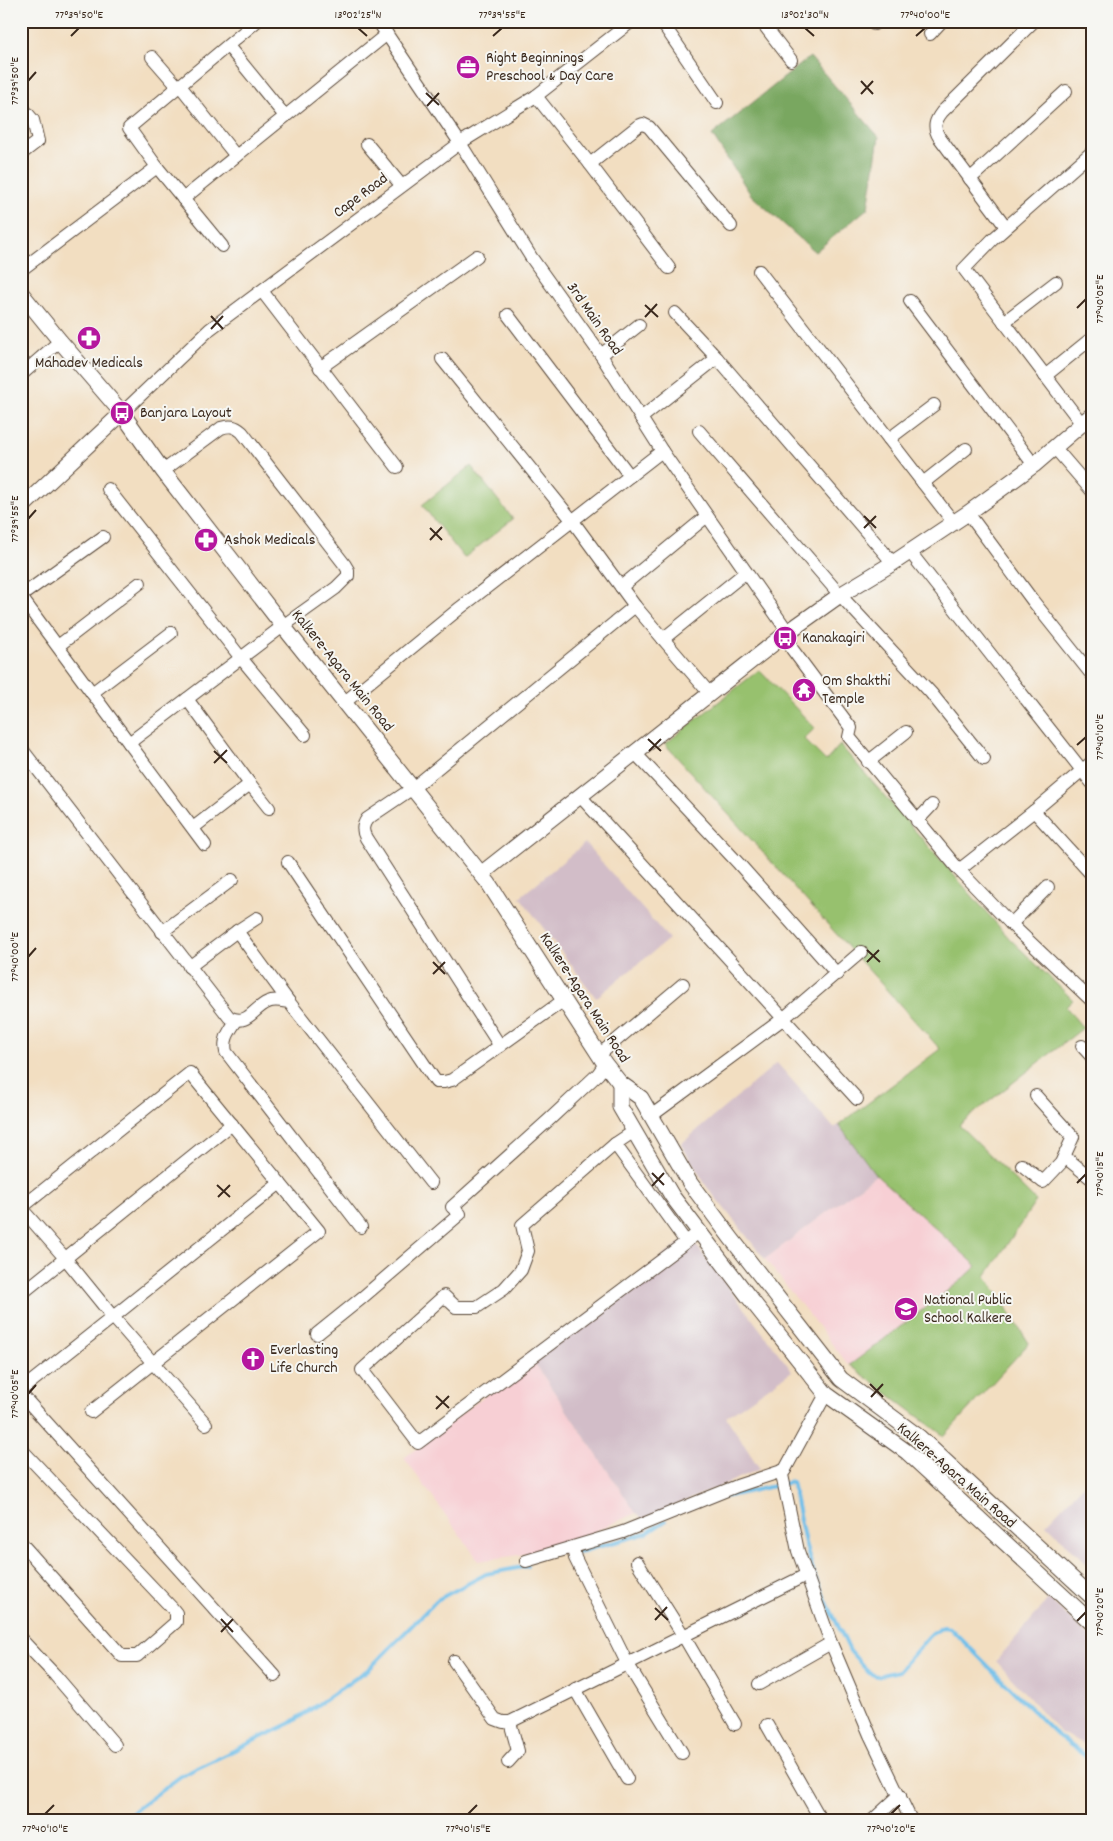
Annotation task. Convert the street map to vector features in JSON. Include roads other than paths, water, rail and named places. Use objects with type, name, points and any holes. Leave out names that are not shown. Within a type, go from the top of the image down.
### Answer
[{"type":"street","points":[[222,246],[157,167],[129,128],[257,21]]},
{"type":"street","name":"3rd Main Road","points":[[378,21],[460,143],[531,257],[601,356],[662,451],[788,632],[792,649],[850,728],[850,738],[959,870],[1010,924],[1092,1001]]},
{"type":"street","name":"Cape Road","points":[[122,413],[210,329],[460,143],[536,96],[632,21]]},
{"type":"street","points":[[661,21],[717,104]]},
{"type":"street","points":[[761,21],[791,60]]},
{"type":"street","points":[[930,34],[942,21]]},
{"type":"street","points":[[1006,227],[939,137],[935,131],[934,124],[942,112],[1034,21]]},
{"type":"street","points":[[183,199],[386,34]]},
{"type":"street","points":[[228,46],[285,116]]},
{"type":"street","points":[[152,57],[180,87],[236,156]]},
{"type":"street","points":[[970,179],[1066,91]]},
{"type":"street","points":[[536,96],[669,268]]},
{"type":"street","points":[[21,106],[33,120],[38,141],[21,154]]},
{"type":"street","points":[[590,164],[643,124],[649,127],[731,226]]},
{"type":"street","points":[[367,144],[401,186]]},
{"type":"street","points":[[481,874],[788,632],[840,595],[954,524],[1034,466],[1087,419],[1046,376],[964,269],[1006,227],[1092,152]]},
{"type":"street","points":[[21,270],[157,167]]},
{"type":"street","points":[[320,368],[477,256]]},
{"type":"street","points":[[760,271],[954,524]]},
{"type":"street","points":[[1004,322],[1056,282]]},
{"type":"street","points":[[262,291],[398,467]]},
{"type":"street","name":"Kalkere-Agara Main Road","points":[[21,293],[122,413],[163,471],[283,626],[481,874],[602,1060],[620,1083],[641,1098],[690,1183],[730,1238],[841,1379],[919,1437],[1092,1597]]},
{"type":"street","points":[[910,301],[1034,466]]},
{"type":"street","points":[[675,313],[718,358],[893,563]]},
{"type":"street","points":[[508,315],[630,476]]},
{"type":"street","points":[[601,356],[639,325]]},
{"type":"street","points":[[1046,376],[1092,338]]},
{"type":"street","points":[[21,375],[60,341]]},
{"type":"street","points":[[640,418],[718,358]]},
{"type":"street","points":[[442,359],[572,520],[635,606],[710,694]]},
{"type":"street","points":[[889,439],[934,406]]},
{"type":"street","points":[[21,508],[122,413]]},
{"type":"street","points":[[129,743],[336,588],[348,576],[348,570],[248,439],[237,428],[228,425],[221,428],[163,471]]},
{"type":"street","points":[[699,431],[840,595],[931,692],[984,759]]},
{"type":"street","points":[[1055,448],[1092,491]]},
{"type":"street","points":[[923,483],[966,450]]},
{"type":"street","points":[[345,702],[460,608],[662,451]]},
{"type":"street","points":[[108,489],[241,658],[305,735]]},
{"type":"street","points":[[968,513],[1033,601],[1092,675]]},
{"type":"street","points":[[621,587],[707,516]]},
{"type":"street","points":[[103,537],[21,596],[205,845]]},
{"type":"street","points":[[910,552],[1092,783]]},
{"type":"street","points":[[663,639],[746,572]]},
{"type":"street","points":[[58,646],[140,583]]},
{"type":"street","points":[[500,1046],[363,833],[364,823],[366,819],[413,788],[635,606]]},
{"type":"street","points":[[92,693],[171,633]]},
{"type":"street","points":[[187,699],[269,808]]},
{"type":"street","points":[[868,762],[906,732]]},
{"type":"street","points":[[21,748],[189,967],[229,1017],[236,1021]]},
{"type":"street","points":[[635,753],[739,864],[837,974]]},
{"type":"street","points":[[959,870],[1092,762]]},
{"type":"street","points":[[193,828],[250,784]]},
{"type":"street","points":[[580,796],[857,1099]]},
{"type":"street","points":[[918,821],[932,805]]},
{"type":"street","points":[[1034,811],[1092,875]]},
{"type":"street","points":[[288,862],[436,1082],[452,1080],[564,1000]]},
{"type":"street","points":[[162,932],[232,880]]},
{"type":"street","points":[[1010,924],[1048,887]]},
{"type":"street","points":[[189,967],[236,931],[257,918]]},
{"type":"street","points":[[236,931],[288,1002],[431,1183]]},
{"type":"street","points":[[651,1116],[784,1018],[861,952]]},
{"type":"street","points":[[316,1334],[460,1214],[452,1206],[598,1074],[602,1060],[683,984]]},
{"type":"street","points":[[288,1002],[268,1002],[247,1018],[236,1021],[226,1036],[224,1044],[226,1052],[361,1227]]},
{"type":"street","points":[[1082,1046],[1092,1057]]},
{"type":"street","points":[[91,1412],[153,1362],[319,1231],[190,1073],[21,1208],[66,1258],[112,1316],[153,1362],[206,1424]]},
{"type":"street","name":"Kalkere-Agara Main Road","points":[[620,1083],[620,1107],[672,1196],[826,1394],[907,1452],[1092,1623]]},
{"type":"street","points":[[1022,1165],[1043,1182],[1064,1157],[1073,1137],[1036,1096]]},
{"type":"street","points":[[21,1294],[232,1124]]},
{"type":"street","points":[[633,1132],[615,1144],[522,1225],[528,1251],[521,1270],[504,1289],[477,1307],[456,1307],[444,1296],[362,1370],[418,1443],[699,1232]]},
{"type":"street","points":[[615,1144],[686,1242]]},
{"type":"street","points":[[1064,1157],[1092,1179]]},
{"type":"street","points":[[21,1390],[280,1183]]},
{"type":"street","points":[[841,1379],[826,1394],[783,1477],[798,1551],[831,1643],[870,1735],[911,1820]]},
{"type":"street","points":[[21,1394],[275,1676]]},
{"type":"street","points":[[21,1449],[172,1608],[176,1613],[176,1622],[137,1656],[122,1656],[21,1543]]},
{"type":"street","points":[[526,1561],[574,1552],[709,1496],[783,1477]]},
{"type":"street","points":[[574,1552],[627,1663],[682,1753]]},
{"type":"street","points":[[636,1562],[683,1636],[735,1724]]},
{"type":"street","points":[[454,1661],[495,1719],[510,1722],[806,1575]]},
{"type":"street","points":[[21,1639],[55,1675],[115,1745]]},
{"type":"street","points":[[759,1684],[831,1643]]},
{"type":"street","points":[[575,1689],[627,1779]]},
{"type":"street","points":[[508,1762],[518,1751],[510,1722]]},
{"type":"street","points":[[767,1725],[821,1820]]},
{"type":"street","points":[[873,1820],[900,1795]]},
{"type":"waterway","points":[[724,1497],[792,1482],[805,1543],[815,1577],[850,1651],[869,1673],[876,1676],[899,1671],[930,1635],[943,1627],[950,1628],[1057,1735],[1092,1761]]},
{"type":"waterway","points":[[576,1553],[647,1533],[665,1521]]},
{"type":"waterway","points":[[122,1820],[181,1776],[291,1723],[369,1669],[437,1600],[486,1574],[528,1566]]},
{"type":"place","name":"Right Beginnings Preschool & Day Care","points":[[468,67]]},
{"type":"place","name":"Mahadev Medicals","points":[[89,338]]},
{"type":"place","name":"Banjara Layout","points":[[122,413]]},
{"type":"place","name":"Ashok Medicals","points":[[206,540]]},
{"type":"place","name":"Kanakagiri","points":[[785,638]]},
{"type":"place","name":"Om Shakthi Temple","points":[[804,690]]},
{"type":"place","name":"National Public School Kalkere","points":[[906,1309]]},
{"type":"place","name":"Everlasting Life Church","points":[[253,1359]]}]
